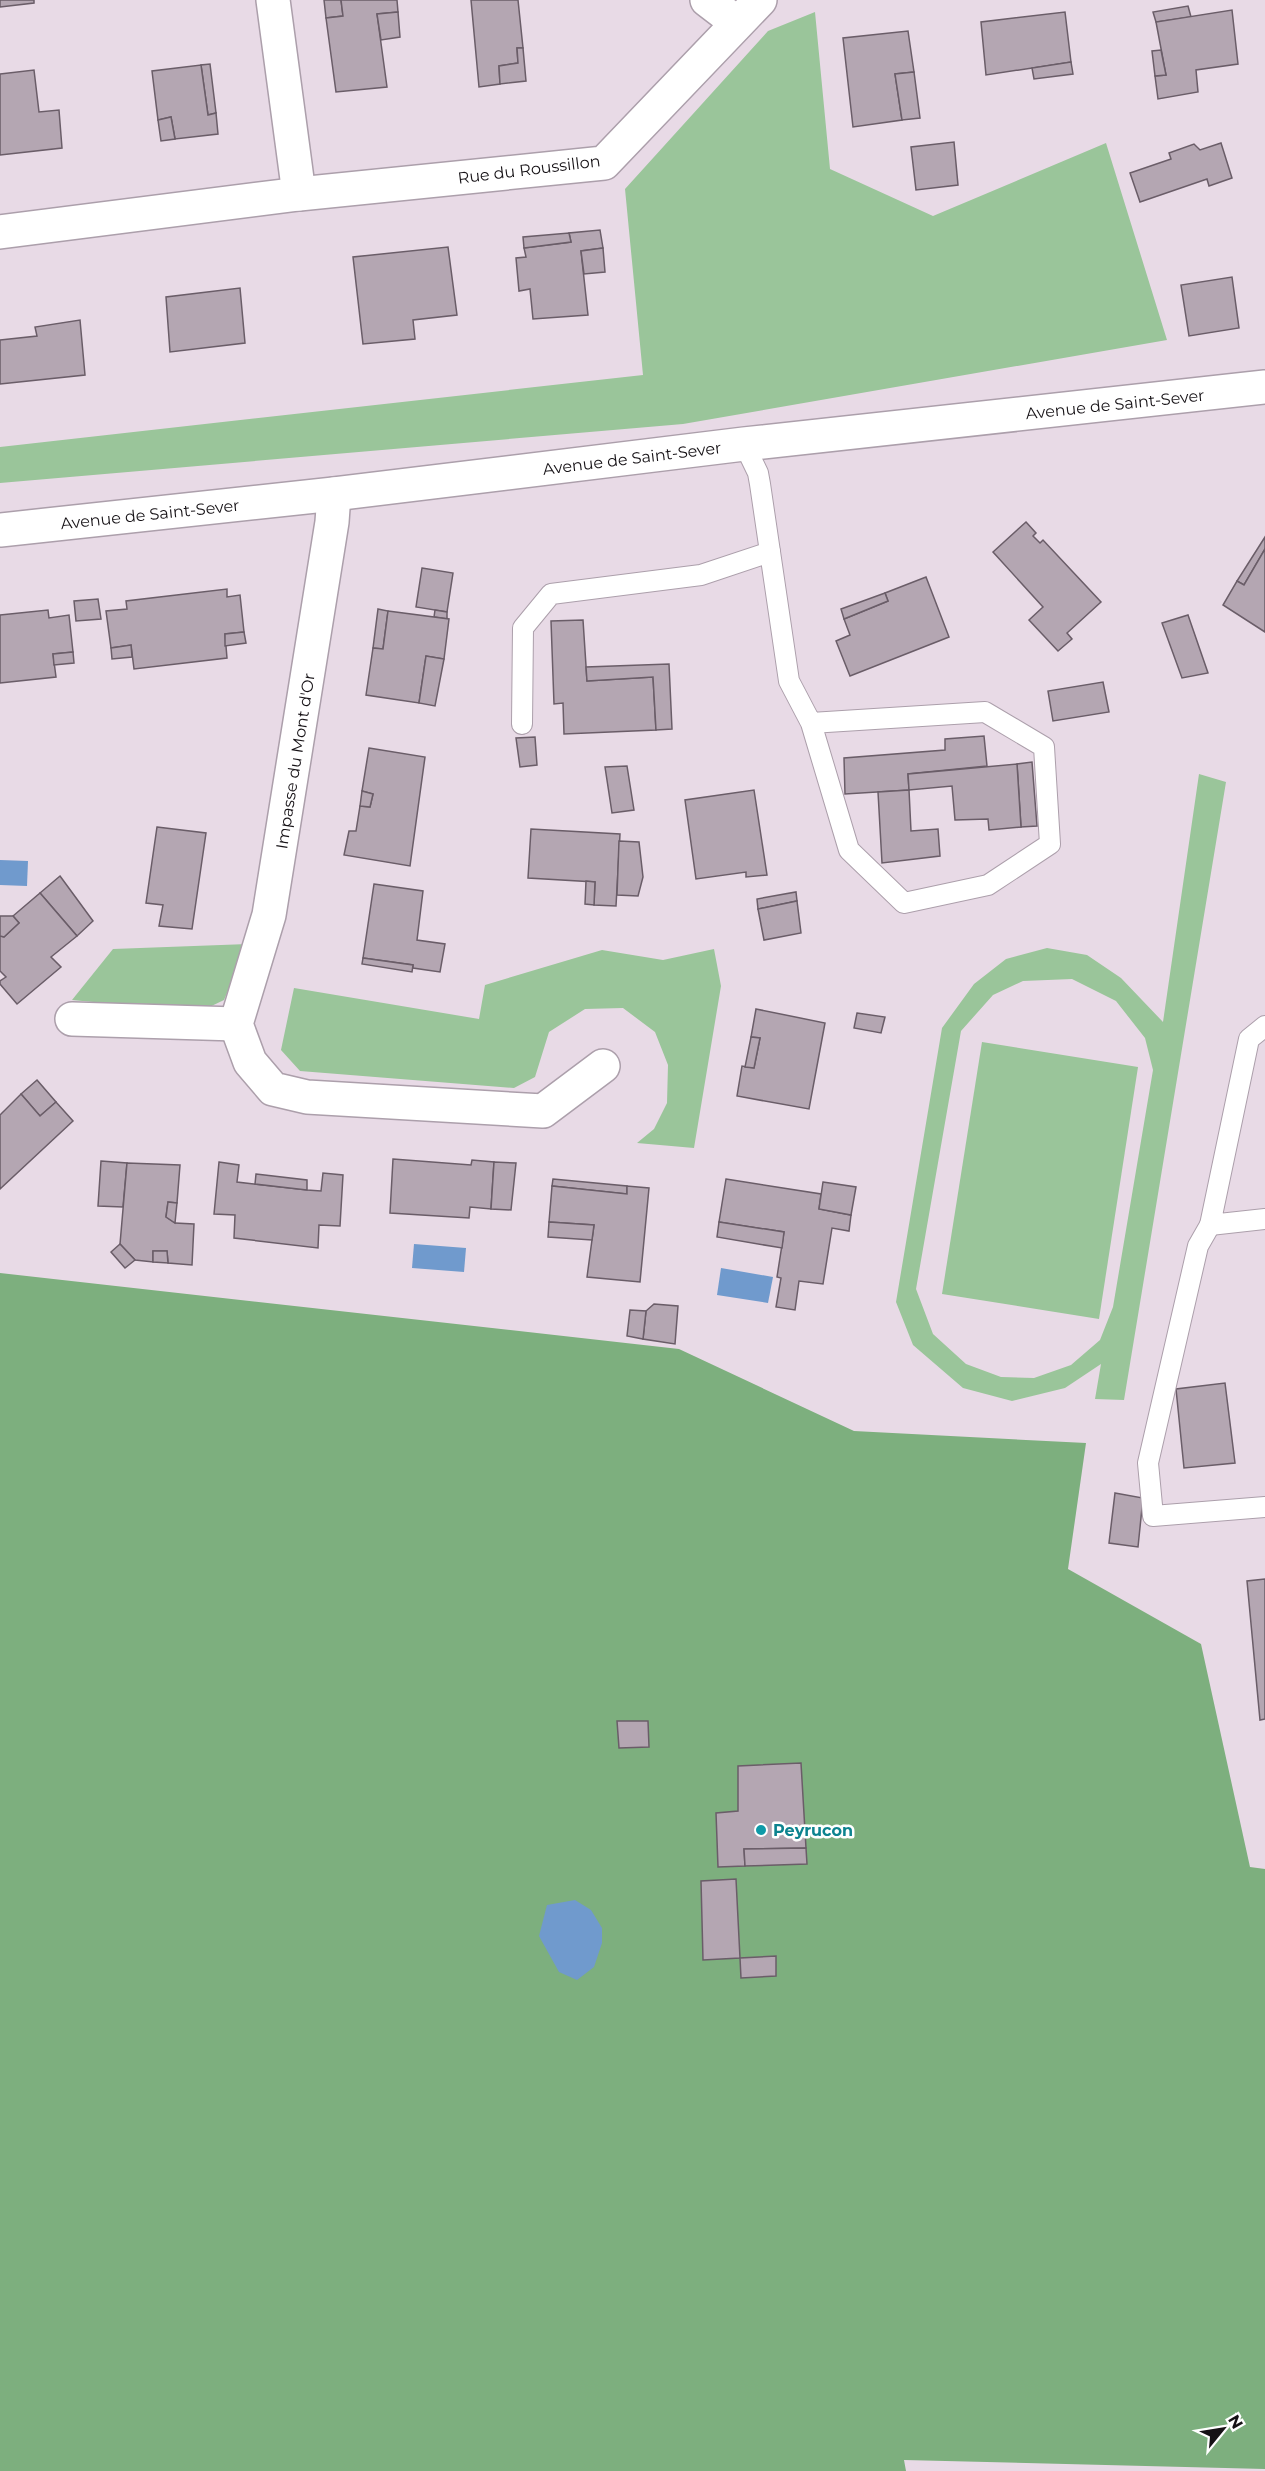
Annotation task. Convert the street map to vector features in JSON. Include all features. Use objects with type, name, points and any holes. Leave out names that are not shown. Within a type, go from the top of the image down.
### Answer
[{"type":"street","points":[[273,0],[299,194]]},
{"type":"street","points":[[707,0],[737,23]]},
{"type":"street","name":"Rue du Roussillon","points":[[0,232],[299,194],[604,163],[760,0]]},
{"type":"street","name":"Avenue de Saint-Sever","points":[[0,530],[334,494],[744,444],[1265,387]]},
{"type":"street","name":"Impasse du Mont d'Or","points":[[236,1024],[270,915],[332,522],[334,494]]},
{"type":"street","points":[[72,1019],[236,1024],[250,1062],[273,1089],[307,1096],[543,1111],[603,1066]]},
{"type":"lane","points":[[744,444],[758,474],[789,681],[811,723],[849,850],[904,903],[988,885],[1050,844],[1044,747],[986,712],[811,723]]},
{"type":"lane","points":[[522,724],[523,628],[551,594],[701,575],[770,552]]},
{"type":"lane","points":[[1265,1026],[1249,1039],[1210,1225],[1198,1246],[1148,1463],[1153,1516],[1265,1507]]},
{"type":"lane","points":[[1210,1225],[1265,1219]]},
{"type":"green space","points":[[815,12],[830,169],[933,216],[1106,143],[1167,340],[683,424],[0,483],[0,447],[643,375],[625,189],[768,31]]},
{"type":"green space","points":[[1199,774],[1226,782],[1124,1400],[1095,1399],[1101,1364],[1065,1388],[1012,1401],[963,1388],[913,1345],[896,1302],[942,1028],[974,984],[1006,959],[1047,948],[1087,955],[1121,978],[1163,1022]],"holes":[[[1072,979],[1116,1001],[1145,1038],[1153,1070],[1113,1307],[1100,1340],[1071,1365],[1034,1378],[1001,1377],[966,1364],[933,1334],[916,1289],[961,1031],[993,995],[1023,981]]]},
{"type":"green space","points":[[248,944],[224,1000],[199,1012],[72,1000],[113,949]]},
{"type":"green space","points":[[714,949],[721,986],[694,1148],[637,1143],[654,1129],[667,1103],[668,1065],[655,1032],[623,1008],[585,1009],[549,1032],[535,1077],[514,1088],[300,1071],[281,1050],[294,988],[479,1019],[485,985],[602,950],[663,960]]},
{"type":"green space","points":[[982,1042],[1138,1067],[1099,1319],[942,1294]]},
{"type":"green space","points":[[0,1273],[679,1349],[854,1431],[1086,1443],[1068,1569],[1201,1644],[1250,1867],[1265,1869],[1265,2469],[904,2460],[906,2471],[0,2471]]},
{"type":"water","points":[[0,860],[28,861],[27,886],[0,885]]},
{"type":"water","points":[[414,1244],[466,1248],[464,1272],[412,1268]]},
{"type":"water","points":[[721,1268],[773,1277],[768,1303],[717,1295]]},
{"type":"water","points":[[575,1900],[591,1910],[602,1928],[602,1943],[594,1967],[577,1980],[559,1972],[539,1936],[547,1905]]},
{"type":"building","points":[[0,0],[34,0],[34,3],[0,7]]},
{"type":"building","points":[[324,0],[341,0],[343,16],[326,18]]},
{"type":"building","points":[[341,0],[397,0],[398,12],[377,14],[387,87],[336,92],[326,18],[343,16]]},
{"type":"building","points":[[471,0],[518,0],[523,48],[517,48],[518,63],[499,66],[500,84],[479,87]]},
{"type":"building","points":[[1188,6],[1191,17],[1156,22],[1153,12]]},
{"type":"building","points":[[1232,10],[1238,64],[1196,70],[1198,92],[1158,99],[1155,76],[1166,75],[1156,22]]},
{"type":"building","points":[[398,12],[400,37],[381,40],[377,14]]},
{"type":"building","points":[[1065,12],[1071,62],[986,75],[981,22]]},
{"type":"building","points":[[908,31],[914,72],[895,74],[902,120],[853,127],[843,38]]},
{"type":"building","points":[[517,48],[523,48],[526,81],[500,84],[499,66],[518,63]]},
{"type":"building","points":[[1161,50],[1166,75],[1155,76],[1152,51]]},
{"type":"building","points":[[1071,62],[1073,74],[1034,79],[1032,68]]},
{"type":"building","points":[[210,64],[216,113],[208,115],[201,65]]},
{"type":"building","points":[[201,65],[208,115],[216,113],[218,134],[175,139],[171,117],[158,120],[152,71]]},
{"type":"building","points":[[34,70],[39,112],[59,110],[62,148],[0,155],[0,74]]},
{"type":"building","points":[[914,72],[920,118],[902,120],[895,74]]},
{"type":"building","points":[[171,117],[175,139],[161,141],[158,120]]},
{"type":"building","points":[[954,142],[958,185],[916,190],[911,147]]},
{"type":"building","points":[[1221,143],[1232,178],[1209,186],[1207,179],[1140,202],[1130,173],[1171,159],[1169,153],[1194,144],[1200,150]]},
{"type":"building","points":[[600,230],[603,248],[581,251],[588,315],[533,319],[530,289],[519,291],[516,258],[526,257],[524,248],[571,242],[569,233]]},
{"type":"building","points":[[569,233],[571,242],[524,248],[523,237]]},
{"type":"building","points":[[448,247],[457,315],[413,320],[415,339],[363,344],[353,257]]},
{"type":"building","points":[[603,248],[605,272],[584,274],[581,251]]},
{"type":"building","points":[[1232,277],[1239,328],[1189,336],[1181,285]]},
{"type":"building","points":[[240,288],[245,343],[170,352],[166,297]]},
{"type":"building","points":[[80,320],[85,375],[0,384],[0,340],[37,336],[35,327]]},
{"type":"building","points":[[1026,522],[1036,533],[1033,536],[1040,543],[1043,540],[1101,602],[1067,633],[1072,639],[1058,651],[1029,620],[1043,607],[993,552]]},
{"type":"building","points":[[1265,537],[1265,549],[1244,585],[1237,581]]},
{"type":"building","points":[[1265,549],[1265,632],[1223,605],[1237,581],[1244,585]]},
{"type":"building","points":[[422,568],[453,573],[447,612],[416,607]]},
{"type":"building","points":[[926,577],[949,637],[850,676],[836,641],[850,635],[844,619],[888,601],[885,593]]},
{"type":"building","points":[[227,589],[227,597],[240,595],[244,632],[225,634],[227,658],[134,669],[131,645],[111,648],[106,611],[127,609],[126,601]]},
{"type":"building","points":[[885,593],[888,601],[844,619],[841,609]]},
{"type":"building","points":[[98,599],[101,619],[76,621],[74,601]]},
{"type":"building","points":[[378,609],[388,611],[383,649],[373,648]]},
{"type":"building","points":[[48,610],[49,618],[69,615],[73,652],[53,654],[56,677],[0,683],[0,615]]},
{"type":"building","points":[[435,610],[447,612],[447,619],[434,617]]},
{"type":"building","points":[[388,611],[449,619],[444,659],[426,656],[419,703],[366,695],[373,648],[383,649]]},
{"type":"building","points":[[1188,615],[1208,673],[1182,678],[1162,623]]},
{"type":"building","points":[[583,620],[587,681],[653,677],[656,730],[564,734],[563,703],[554,704],[551,621]]},
{"type":"building","points":[[244,632],[246,643],[225,646],[225,634]]},
{"type":"building","points":[[131,645],[132,657],[112,659],[111,648]]},
{"type":"building","points":[[73,652],[74,663],[54,665],[53,654]]},
{"type":"building","points":[[426,656],[444,659],[435,706],[419,703]]},
{"type":"building","points":[[669,664],[672,729],[656,730],[653,677],[587,681],[586,667]]},
{"type":"building","points":[[1103,682],[1109,712],[1053,721],[1048,691]]},
{"type":"building","points":[[984,736],[987,766],[908,774],[909,790],[845,794],[844,758],[945,750],[945,739]]},
{"type":"building","points":[[535,737],[537,765],[520,767],[516,738]]},
{"type":"building","points":[[369,748],[425,757],[410,866],[344,855],[349,831],[356,831],[360,806],[370,807],[373,794],[362,791]]},
{"type":"building","points":[[1032,762],[1037,826],[1021,827],[1017,764]]},
{"type":"building","points":[[1017,764],[1021,827],[989,830],[988,819],[955,820],[952,786],[909,790],[908,774]]},
{"type":"building","points":[[627,766],[634,810],[612,813],[605,767]]},
{"type":"building","points":[[754,790],[767,875],[746,877],[746,872],[696,879],[685,800]]},
{"type":"building","points":[[909,790],[911,831],[938,829],[940,856],[882,863],[878,792]]},
{"type":"building","points":[[362,791],[373,794],[370,807],[360,806]]},
{"type":"building","points":[[157,827],[206,833],[192,929],[159,926],[163,905],[146,903]]},
{"type":"building","points":[[531,829],[620,834],[616,906],[594,905],[595,882],[528,878]]},
{"type":"building","points":[[619,841],[639,842],[643,877],[638,896],[617,895]]},
{"type":"building","points":[[60,876],[93,921],[77,936],[40,893]]},
{"type":"building","points":[[586,881],[595,882],[594,905],[585,904]]},
{"type":"building","points":[[374,884],[423,891],[417,940],[445,944],[440,972],[413,968],[413,965],[363,958]]},
{"type":"building","points":[[796,892],[797,901],[758,909],[757,899]]},
{"type":"building","points":[[40,893],[77,936],[51,957],[61,967],[17,1004],[0,984],[0,981],[6,977],[0,971],[0,936],[4,937],[19,923],[13,916]]},
{"type":"building","points":[[797,901],[801,933],[764,940],[758,909]]},
{"type":"building","points":[[0,916],[13,916],[19,923],[4,937],[0,936]]},
{"type":"building","points":[[363,958],[413,965],[412,972],[362,964]]},
{"type":"building","points":[[756,1009],[825,1023],[809,1109],[737,1096],[742,1066],[754,1068],[760,1038],[751,1037]]},
{"type":"building","points":[[857,1013],[885,1017],[881,1033],[854,1028]]},
{"type":"building","points":[[751,1037],[760,1038],[754,1068],[745,1067]]},
{"type":"building","points":[[37,1080],[56,1102],[40,1116],[21,1094]]},
{"type":"building","points":[[21,1094],[40,1116],[56,1102],[73,1121],[0,1189],[0,1115]]},
{"type":"building","points":[[393,1159],[471,1165],[472,1160],[494,1162],[491,1209],[470,1207],[469,1218],[390,1213]]},
{"type":"building","points":[[101,1161],[127,1163],[123,1207],[98,1206]]},
{"type":"building","points":[[219,1162],[239,1165],[237,1182],[307,1190],[321,1191],[323,1173],[343,1175],[340,1226],[319,1225],[318,1248],[234,1238],[235,1215],[214,1214]]},
{"type":"building","points":[[494,1162],[516,1163],[511,1210],[491,1209]]},
{"type":"building","points":[[127,1163],[180,1165],[177,1203],[168,1202],[166,1217],[175,1223],[194,1224],[192,1265],[168,1263],[167,1251],[153,1251],[153,1262],[135,1260],[120,1244]]},
{"type":"building","points":[[256,1174],[307,1180],[307,1190],[255,1184]]},
{"type":"building","points":[[553,1179],[627,1186],[627,1194],[552,1186]]},
{"type":"building","points":[[726,1179],[821,1194],[819,1209],[851,1215],[849,1231],[832,1228],[823,1284],[799,1281],[795,1310],[776,1307],[781,1278],[777,1277],[784,1232],[719,1222]]},
{"type":"building","points":[[823,1182],[856,1187],[851,1215],[819,1209]]},
{"type":"building","points":[[552,1186],[627,1194],[627,1186],[649,1188],[640,1282],[587,1277],[594,1225],[549,1222]]},
{"type":"building","points":[[168,1202],[177,1203],[175,1223],[166,1217]]},
{"type":"building","points":[[549,1222],[594,1225],[592,1240],[548,1237]]},
{"type":"building","points":[[719,1222],[784,1232],[782,1248],[717,1237]]},
{"type":"building","points":[[120,1244],[135,1260],[125,1268],[111,1252]]},
{"type":"building","points":[[153,1251],[167,1251],[168,1263],[153,1262]]},
{"type":"building","points":[[654,1304],[678,1306],[675,1344],[643,1339],[646,1311]]},
{"type":"building","points":[[630,1310],[646,1311],[643,1339],[627,1336]]},
{"type":"building","points":[[1225,1383],[1235,1463],[1184,1468],[1176,1389]]},
{"type":"building","points":[[1115,1493],[1143,1498],[1138,1547],[1109,1543]]},
{"type":"building","points":[[1265,1579],[1265,1719],[1260,1720],[1247,1581]]},
{"type":"building","points":[[617,1721],[648,1721],[649,1747],[619,1748]]},
{"type":"building","name":"Peyrucon","points":[[801,1763],[806,1848],[744,1849],[745,1866],[718,1867],[716,1813],[738,1811],[738,1766]]},
{"type":"building","points":[[806,1848],[807,1864],[745,1866],[744,1849]]},
{"type":"building","points":[[736,1879],[740,1958],[703,1960],[701,1881]]},
{"type":"building","points":[[776,1956],[776,1976],[741,1978],[740,1958]]},
{"type":"place","name":"Peyrucon","points":[[761,1830]]}]
